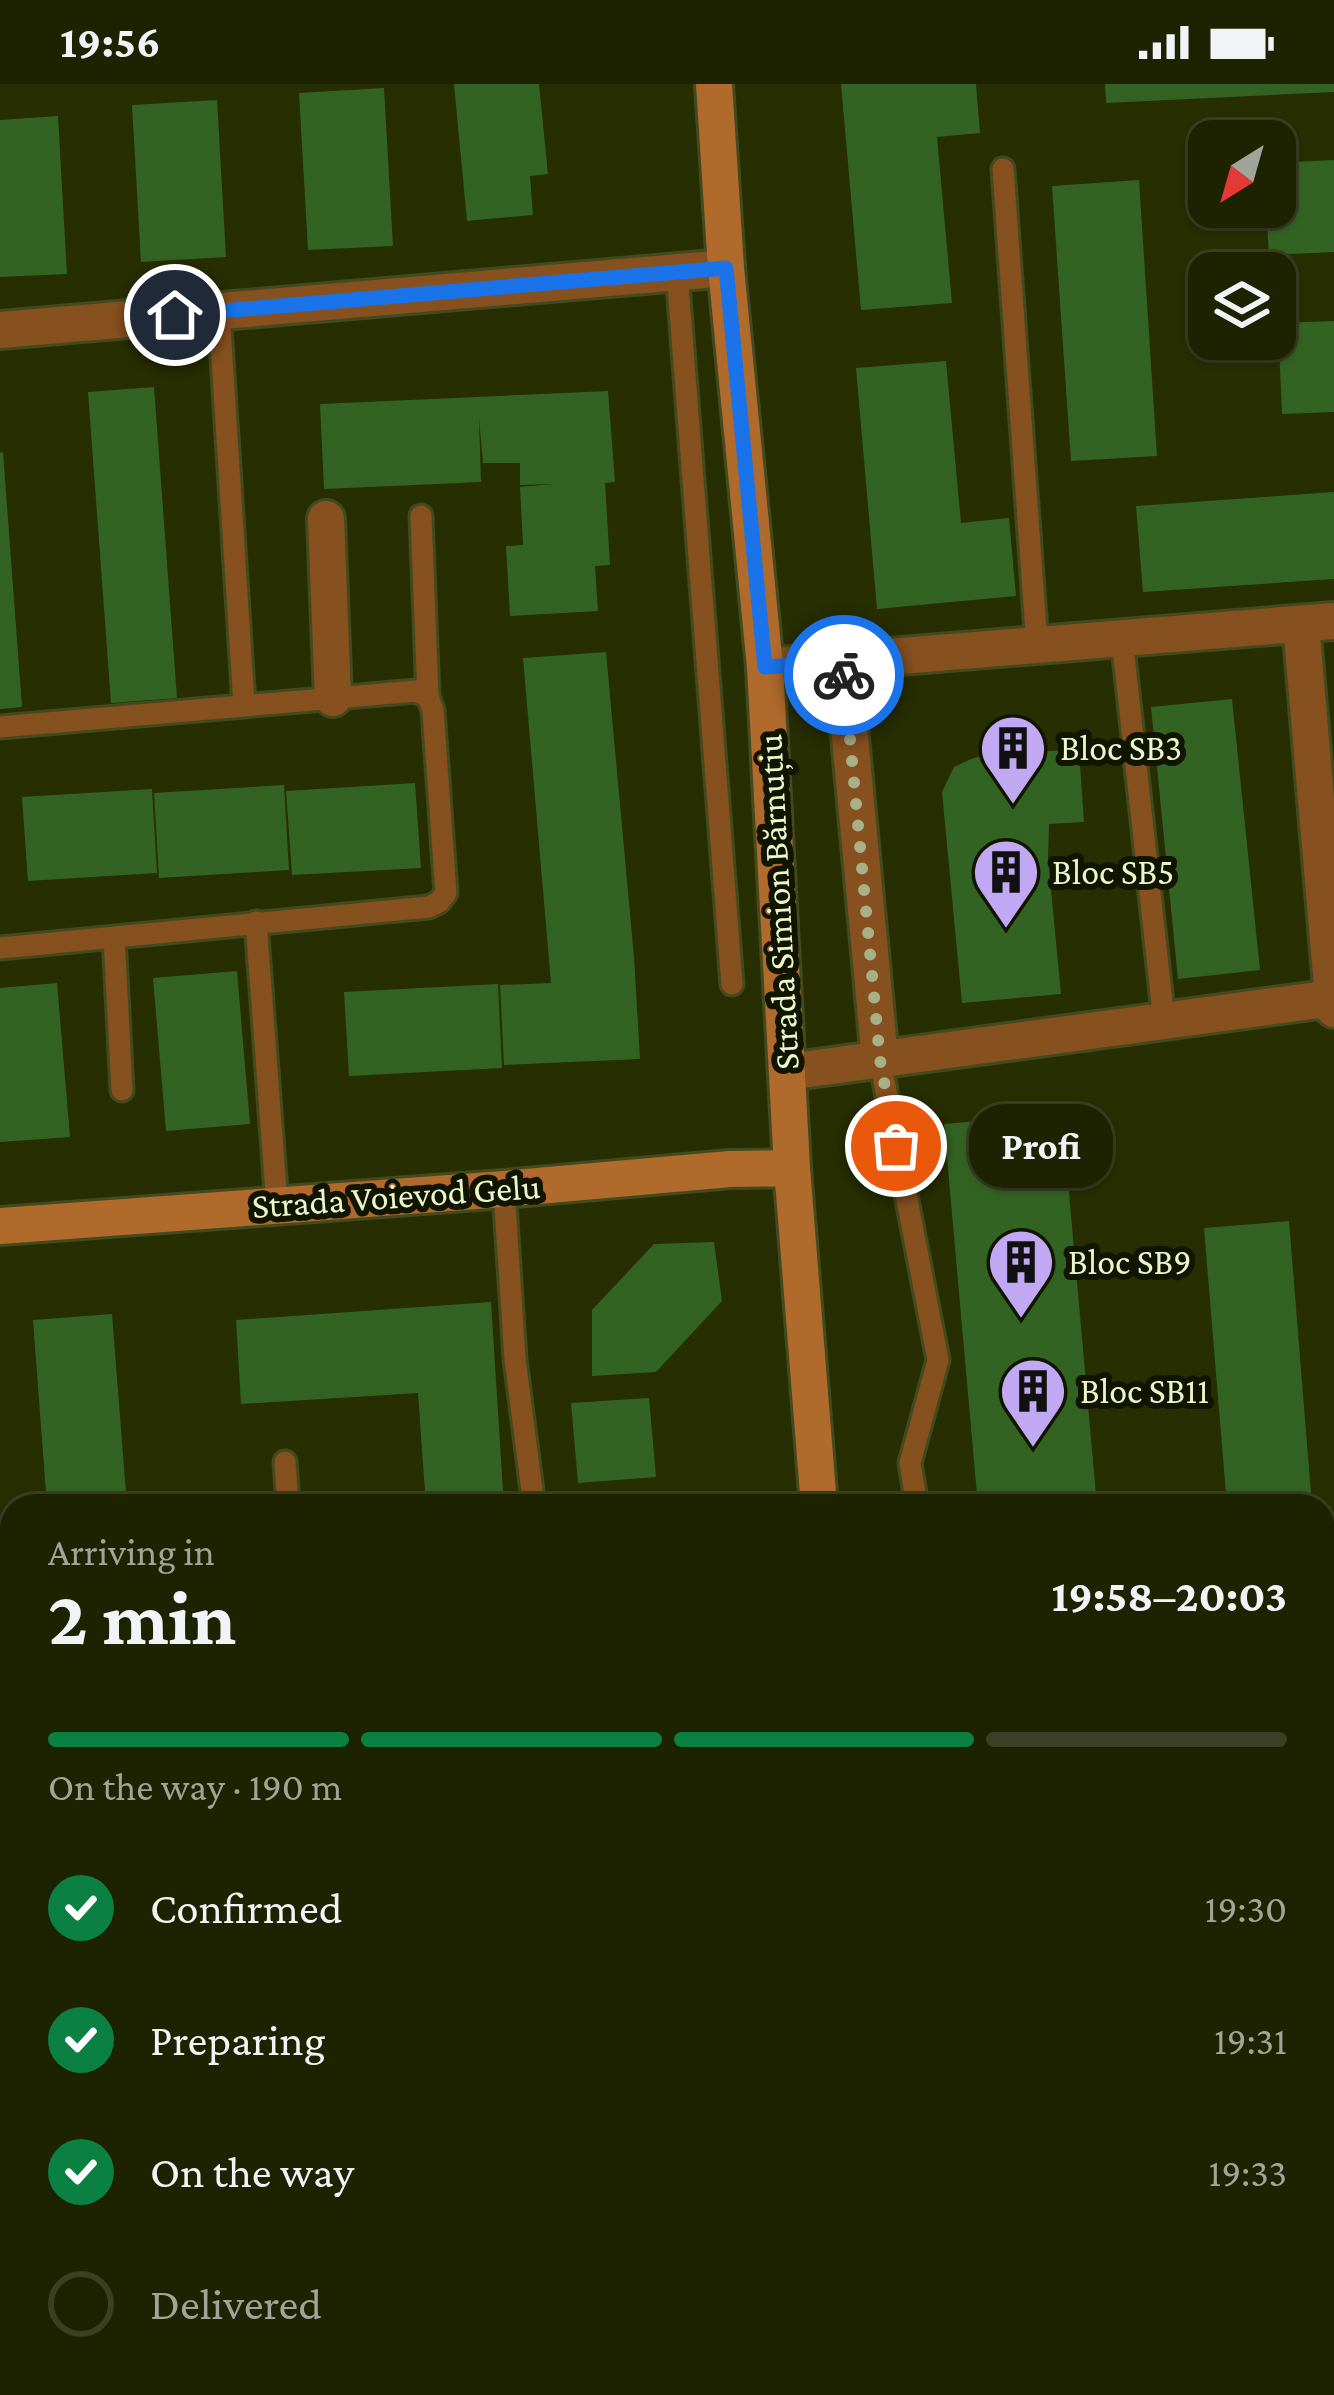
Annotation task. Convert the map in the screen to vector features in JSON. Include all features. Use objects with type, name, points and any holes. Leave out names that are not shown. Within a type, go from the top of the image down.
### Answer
[{"type":"street","name":"Strada Simion Bărnuțiu","points":[[715,84],[726,268],[765,667],[792,1168],[818,1494]]},
{"type":"street","points":[[0,329],[726,268]]},
{"type":"street","points":[[326,519],[333,698]]},
{"type":"street","points":[[765,667],[1318,622],[1334,1009]]},
{"type":"street","points":[[843,662],[880,1060]]},
{"type":"street","points":[[787,1072],[1333,998]]},
{"type":"street","name":"Strada Voievod Gelu","points":[[0,1226],[792,1168]]},
{"type":"lane","points":[[1004,169],[1037,645]]},
{"type":"lane","points":[[677,272],[732,984]]},
{"type":"lane","points":[[219,311],[244,705]]},
{"type":"lane","points":[[0,948],[429,907],[439,902],[446,893],[434,710],[428,698],[421,516]]},
{"type":"lane","points":[[1121,638],[1164,1021]]},
{"type":"lane","points":[[0,727],[416,691],[428,698]]},
{"type":"lane","points":[[256,922],[277,1205]]},
{"type":"lane","points":[[114,937],[122,1090]]},
{"type":"lane","points":[[880,1060],[938,1360],[910,1463],[915,1494]]},
{"type":"lane","points":[[504,1189],[515,1359],[532,1494]]},
{"type":"lane","points":[[285,1462],[287,1494]]},
{"type":"building","points":[[454,84],[539,84],[548,174],[530,176],[533,215],[467,221]]},
{"type":"building","points":[[841,84],[976,84],[980,133],[937,137],[952,303],[861,310]]},
{"type":"building","points":[[1105,84],[1334,84],[1334,92],[1106,103]]},
{"type":"building","points":[[384,88],[393,246],[308,250],[299,93]]},
{"type":"building","points":[[217,100],[226,257],[141,262],[132,105]]},
{"type":"building","points":[[58,116],[67,274],[0,277],[0,120]]},
{"type":"building","points":[[1334,160],[1334,252],[1269,252],[1267,228],[1296,228],[1296,162]]},
{"type":"building","points":[[1139,180],[1157,456],[1071,461],[1052,186]]},
{"type":"building","points":[[1334,321],[1334,412],[1282,414],[1280,360],[1296,360],[1296,322]]},
{"type":"building","points":[[946,361],[961,523],[1009,518],[1016,596],[877,609],[856,368]]},
{"type":"building","points":[[154,387],[177,698],[111,703],[88,392]]},
{"type":"building","points":[[608,391],[615,482],[605,483],[610,565],[595,566],[598,611],[510,616],[506,546],[523,545],[520,487],[554,484],[520,485],[520,463],[483,463],[479,418],[481,482],[324,489],[320,404]]},
{"type":"building","points":[[0,453],[22,707],[0,709]]},
{"type":"building","points":[[1334,492],[1334,579],[1143,592],[1136,506]]},
{"type":"building","points":[[606,652],[640,1059],[504,1065],[500,985],[551,983],[523,658]]},
{"type":"building","points":[[1232,699],[1260,970],[1178,979],[1151,707]]},
{"type":"building","points":[[1079,750],[1084,822],[1049,824],[1061,994],[962,1003],[942,792],[954,767],[971,759],[992,753]]},
{"type":"building","points":[[415,783],[421,868],[292,875],[286,791]]},
{"type":"building","points":[[284,785],[289,870],[159,878],[154,793]]},
{"type":"building","points":[[152,789],[157,873],[28,881],[22,797]]},
{"type":"building","points":[[237,971],[250,1124],[166,1131],[153,978]]},
{"type":"building","points":[[57,983],[70,1137],[0,1142],[0,988]]},
{"type":"building","points":[[498,984],[502,1068],[349,1076],[344,992]]},
{"type":"building","points":[[1062,1114],[1096,1494],[977,1494],[944,1124]]},
{"type":"building","points":[[1289,1221],[1311,1494],[1226,1494],[1204,1228]]},
{"type":"building","points":[[714,1242],[722,1301],[656,1372],[592,1376],[592,1310],[654,1244]]},
{"type":"building","points":[[491,1302],[503,1494],[425,1494],[418,1393],[241,1404],[236,1320]]},
{"type":"building","points":[[112,1314],[126,1494],[46,1494],[33,1320]]},
{"type":"building","points":[[649,1398],[656,1477],[578,1483],[571,1403]]},
{"type":"way so far","points":[[844,675],[880,1060],[896,1146]]},
{"type":"place","name":"Bloc SB3","points":[[1013,807]]},
{"type":"place","name":"Bloc SB5","points":[[1006,931]]},
{"type":"place","name":"Profi","points":[[896,1146]]},
{"type":"place","name":"Bloc SB9","points":[[1021,1321]]},
{"type":"place","name":"Bloc SB11","points":[[1033,1450]]},
{"type":"route","points":[[175,315],[726,268],[765,667],[843,662],[844,675]]}]
